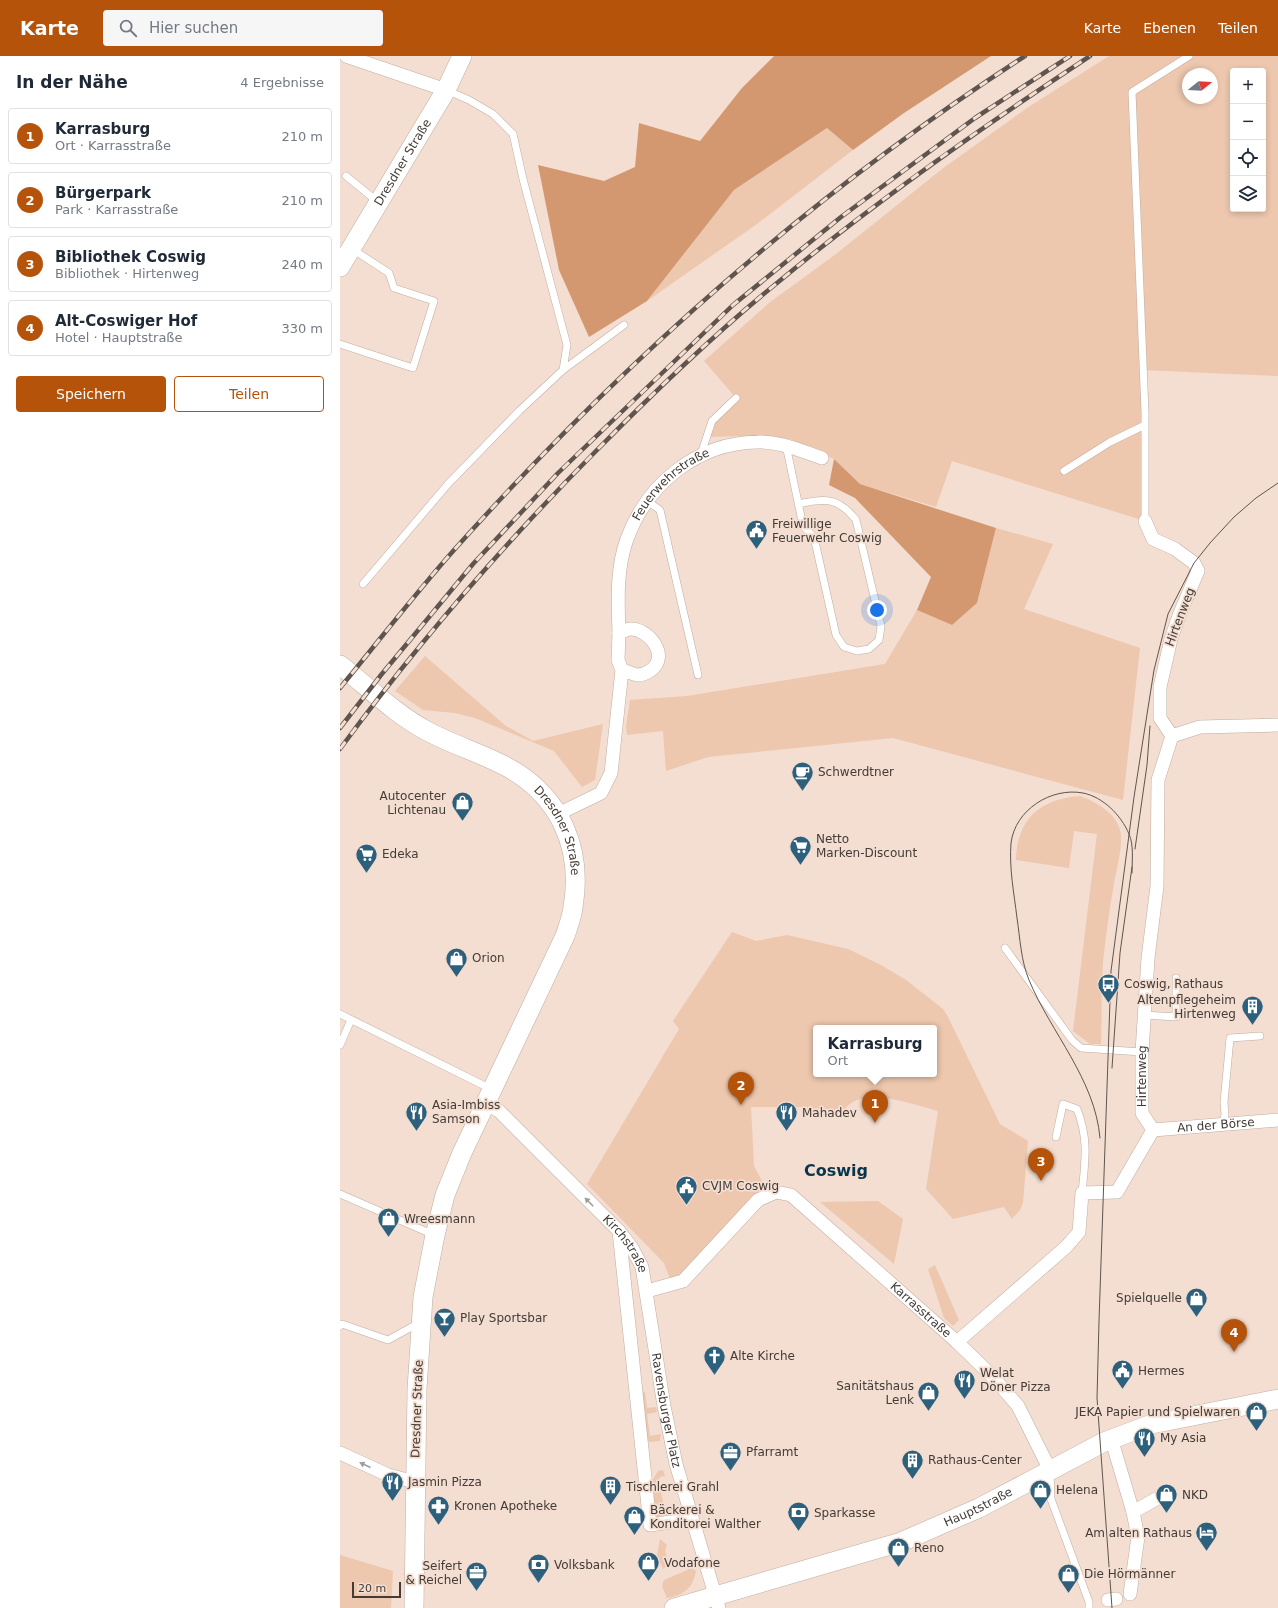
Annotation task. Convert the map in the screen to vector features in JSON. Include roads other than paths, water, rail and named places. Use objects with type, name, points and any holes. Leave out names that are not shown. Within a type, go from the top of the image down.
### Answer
[{"type":"main road","name":"Dresdner Straße","points":[[340,267],[446,90],[462,56]]},
{"type":"main road","name":"Dresdner Straße","points":[[340,665],[410,721],[507,768],[530,782],[558,814],[567,831],[576,864],[573,908],[565,936],[462,1153],[446,1195],[435,1235],[423,1297],[417,1390],[414,1608]]},
{"type":"main road","name":"Hauptstraße","points":[[674,1608],[717,1602],[901,1542],[968,1514],[1111,1438],[1152,1424],[1278,1399]]},
{"type":"street","points":[[346,56],[446,90]]},
{"type":"street","name":"Feuerwehrstraße","points":[[558,814],[601,793],[611,773],[622,670],[618,660],[618,582],[626,540],[646,500],[673,472],[701,454],[727,445],[758,442],[786,445],[822,458]]},
{"type":"street","name":"Hirtenweg","points":[[1145,521],[1153,539],[1175,549],[1194,563],[1198,571],[1180,613],[1171,639],[1160,687],[1160,718],[1172,736],[1158,780],[1158,886],[1148,958],[1142,1052],[1142,1113],[1153,1130]]},
{"type":"street","points":[[619,633],[630,629],[639,632],[652,640],[658,648],[659,657],[656,666],[647,673],[638,675],[622,670]]},
{"type":"street","points":[[1172,736],[1200,727],[1278,724]]},
{"type":"street","name":"Kirchstraße","points":[[488,1096],[499,1111],[619,1231],[632,1248],[642,1267],[647,1291],[683,1281],[758,1200]]},
{"type":"street","name":"An der Börse","points":[[1153,1130],[1278,1120]]},
{"type":"street","points":[[957,1342],[1066,1247],[1079,1232],[1082,1193],[1117,1192],[1153,1130]]},
{"type":"street","name":"Karrasstraße","points":[[758,1200],[776,1192],[791,1195],[957,1342],[993,1377],[1018,1406],[1050,1470]]},
{"type":"street","points":[[619,1231],[650,1525],[691,1519]]},
{"type":"street","name":"Ravensburger Platz","points":[[647,1291],[664,1406],[676,1464],[691,1519],[717,1602]]},
{"type":"street","points":[[1111,1438],[1133,1512],[1138,1537],[1130,1594]]},
{"type":"street","points":[[340,1453],[388,1475],[415,1482]]},
{"type":"street","points":[[1133,1512],[1156,1499]]},
{"type":"lane","points":[[1145,521],[1145,425],[1132,92],[1189,56]]},
{"type":"lane","points":[[446,90],[469,100],[493,114],[513,134],[523,179],[568,345],[563,370]]},
{"type":"lane","points":[[346,176],[378,202]]},
{"type":"lane","points":[[340,344],[413,368],[434,301],[394,288],[389,273],[351,248]]},
{"type":"lane","points":[[363,584],[448,484],[519,411],[563,370],[624,325]]},
{"type":"lane","points":[[701,454],[712,421],[736,398]]},
{"type":"lane","points":[[1064,471],[1110,442],[1145,425]]},
{"type":"lane","points":[[786,445],[798,504],[803,526],[814,537],[836,635],[844,647],[857,651],[870,649],[879,640],[881,626],[856,520],[846,508],[834,501],[818,500],[798,504]]},
{"type":"lane","points":[[646,500],[660,510],[698,675]]},
{"type":"lane","points":[[1005,948],[1072,1040],[1081,1048],[1142,1052]]},
{"type":"lane","points":[[1144,1015],[1176,1017],[1176,978]]},
{"type":"lane","points":[[340,1014],[488,1096]]},
{"type":"lane","points":[[340,1045],[351,1020]]},
{"type":"lane","points":[[1222,1125],[1226,1115],[1224,1102],[1230,1038],[1260,1036]]},
{"type":"lane","points":[[1056,1137],[1063,1104],[1077,1109],[1084,1125],[1086,1146],[1082,1193]]},
{"type":"lane","points":[[340,1194],[435,1235]]},
{"type":"lane","points":[[340,1326],[342,1324],[388,1340],[421,1322]]},
{"type":"lane","points":[[1050,1470],[1051,1499],[1089,1602],[1089,1608]]},
{"type":"tram line","points":[[1112,1608],[1097,1398],[1099,1321],[1111,971],[1134,797],[1154,670],[1168,614],[1194,563],[1210,543],[1234,517],[1256,498],[1278,483]]},
{"type":"tram line","points":[[1135,849],[1147,765],[1150,726]]},
{"type":"tram line","points":[[1100,1138],[1096,1116],[1090,1096],[1071,1057],[1038,1000],[1026,973],[1022,957],[1011,871],[1011,843],[1014,831],[1019,820],[1027,811],[1036,803],[1047,797],[1071,792],[1090,795],[1098,798],[1110,808],[1126,827],[1132,843],[1132,873]]},
{"type":"tram line","points":[[1112,1068],[1120,953],[1132,867]]},
{"type":"railway","points":[[340,688],[439,567],[518,480],[584,413],[653,347],[723,284],[795,223],[946,109],[1025,56]]},
{"type":"railway","points":[[340,728],[381,675],[473,564],[558,473],[733,305],[841,217],[975,118],[1070,56]]},
{"type":"railway","points":[[340,749],[400,671],[494,559],[561,487],[661,386],[753,303],[852,223],[930,165],[1090,56]]},
{"type":"place","name":"Freiwillige Feuerwehr Coswig","points":[[756,550]]},
{"type":"place","name":"Schwerdtner","points":[[802,792]]},
{"type":"place","name":"Autocenter Lichtenau","points":[[462,822]]},
{"type":"place","name":"Netto Marken-Discount","points":[[801,866]]},
{"type":"place","name":"Edeka","points":[[367,874]]},
{"type":"place","name":"Orion","points":[[456,978]]},
{"type":"place","name":"Coswig, Rathaus","points":[[1109,1004]]},
{"type":"place","name":"Altenpflegeheim Hirtenweg","points":[[1252,1026]]},
{"type":"place","name":"Bürgerpark","points":[[741,1105]]},
{"type":"place","name":"Karrasburg","points":[[875,1123]]},
{"type":"place","name":"Asia-Imbiss Samson","points":[[417,1132]]},
{"type":"place","name":"Mahadev","points":[[786,1132]]},
{"type":"place","name":"Bibliothek Coswig","points":[[1041,1181]]},
{"type":"place","name":"CVJM Coswig","points":[[686,1206]]},
{"type":"place","name":"Wreesmann","points":[[388,1238]]},
{"type":"place","name":"Spielquelle","points":[[1197,1318]]},
{"type":"place","name":"Play Sportsbar","points":[[445,1338]]},
{"type":"place","name":"Alt-Coswiger Hof","points":[[1234,1352]]},
{"type":"place","name":"Alte Kirche","points":[[715,1376]]},
{"type":"place","name":"Hermes","points":[[1123,1390]]},
{"type":"place","name":"Welat Döner Pizza","points":[[964,1400]]},
{"type":"place","name":"Sanitätshaus Lenk","points":[[929,1412]]},
{"type":"place","name":"JEKA Papier und Spielwaren","points":[[1256,1432]]},
{"type":"place","name":"My Asia","points":[[1144,1458]]},
{"type":"place","name":"Pfarramt","points":[[731,1472]]},
{"type":"place","name":"Rathaus-Center","points":[[913,1480]]},
{"type":"place","name":"Jasmin Pizza","points":[[393,1502]]},
{"type":"place","name":"Tischlerei Grahl","points":[[611,1506]]},
{"type":"place","name":"Helena","points":[[1041,1510]]},
{"type":"place","name":"NKD","points":[[1166,1514]]},
{"type":"place","name":"Kronen Apotheke","points":[[438,1526]]},
{"type":"place","name":"Sparkasse","points":[[799,1532]]},
{"type":"place","name":"Bäckerei & Konditorei Walther","points":[[635,1536]]},
{"type":"place","name":"Am alten Rathaus","points":[[1207,1552]]},
{"type":"place","name":"Reno","points":[[899,1568]]},
{"type":"place","name":"Vodafone","points":[[649,1582]]},
{"type":"place","name":"Volksbank","points":[[538,1584]]},
{"type":"place","name":"Seifert & Reichel","points":[[477,1592]]},
{"type":"place","name":"Die Hörmänner","points":[[1068,1594]]},
{"type":"district","name":"Coswig","points":[[836,1170]]}]
